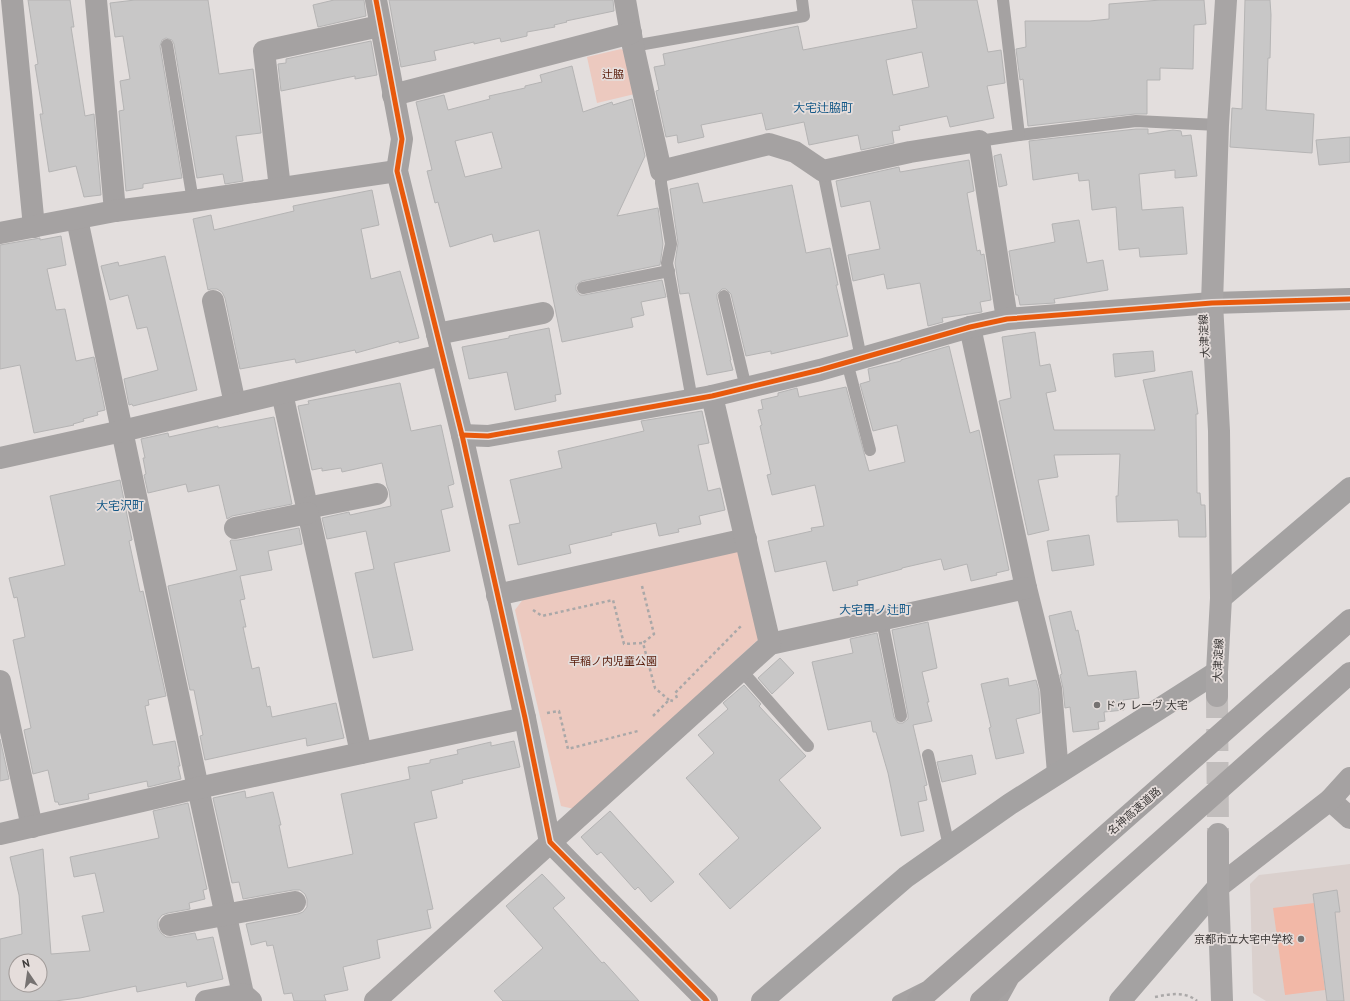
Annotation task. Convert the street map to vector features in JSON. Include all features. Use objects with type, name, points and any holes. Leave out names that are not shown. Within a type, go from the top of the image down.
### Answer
[{"type":"highway","name":"名神高速道路","points":[[918,1001],[1350,620]]},
{"type":"highway","points":[[982,1001],[1350,673]]},
{"type":"main road","name":"大津淀線","points":[[1217,696],[1221,598],[1219,431],[1212,303],[1218,126],[1226,0]]},
{"type":"main road","points":[[1218,834],[1218,887],[1222,1001]]},
{"type":"street","points":[[12,0],[34,226]]},
{"type":"street","points":[[96,0],[115,211]]},
{"type":"street","points":[[376,0],[402,139],[397,171],[462,435],[525,718],[550,842],[707,1001]]},
{"type":"street","points":[[625,0],[632,40],[661,171],[769,144],[795,152],[823,171],[910,152],[979,141],[1007,319]]},
{"type":"street","points":[[280,188],[264,51],[380,26]]},
{"type":"street","points":[[393,95],[632,40]]},
{"type":"street","points":[[0,233],[115,211],[397,171]]},
{"type":"street","points":[[76,219],[198,788],[226,915],[247,997],[206,1001]]},
{"type":"street","points":[[462,435],[488,436],[702,398],[854,360],[970,327],[1007,319],[1212,303],[1350,299]]},
{"type":"street","points":[[213,301],[235,404]]},
{"type":"street","points":[[437,334],[543,313]]},
{"type":"street","points":[[970,327],[1026,588],[1051,689],[1058,773]]},
{"type":"street","points":[[0,458],[122,431],[442,355]]},
{"type":"street","points":[[282,393],[361,753]]},
{"type":"street","points":[[702,398],[746,539],[770,644]]},
{"type":"street","points":[[1221,598],[1350,488]]},
{"type":"street","points":[[235,528],[377,494]]},
{"type":"street","points":[[497,595],[746,539]]},
{"type":"street","points":[[375,1001],[770,644],[1026,588]]},
{"type":"street","points":[[762,1001],[906,877],[1010,804],[1217,672]]},
{"type":"street","points":[[0,681],[32,827]]},
{"type":"street","points":[[0,834],[198,788],[525,718]]},
{"type":"street","points":[[1120,1001],[1218,887],[1330,800],[1350,778]]},
{"type":"street","points":[[1330,800],[1350,818]]},
{"type":"street","points":[[170,925],[296,902]]},
{"type":"lane","points":[[632,40],[804,16],[802,0]]},
{"type":"lane","points":[[1003,0],[1019,135]]},
{"type":"lane","points":[[167,45],[193,201]]},
{"type":"lane","points":[[979,141],[1136,121],[1218,126]]},
{"type":"lane","points":[[661,171],[661,183],[671,244],[667,263],[702,398]]},
{"type":"lane","points":[[823,171],[870,450]]},
{"type":"lane","points":[[583,288],[669,271]]},
{"type":"lane","points":[[724,296],[746,388]]},
{"type":"lane","points":[[882,620],[901,716]]},
{"type":"lane","points":[[741,670],[808,746]]},
{"type":"lane","points":[[928,755],[949,846]]},
{"type":"lane","points":[[1001,1001],[1020,966]]},
{"type":"lane","points":[[898,1001],[944,978]]},
{"type":"path","points":[[532,609],[542,616],[613,600],[624,644],[643,643],[654,634],[641,582]]},
{"type":"path","points":[[679,704],[675,693],[743,624]]},
{"type":"path","points":[[643,643],[655,688],[669,700],[674,702]]},
{"type":"path","points":[[649,721],[669,700]]},
{"type":"path","points":[[559,711],[568,749],[639,731]]},
{"type":"path","points":[[1154,997],[1174,993],[1191,996],[1197,1001]]},
{"type":"shaded area","name":"京都市立大宅中学校","points":[[1350,864],[1350,1001],[1266,1001],[1253,993],[1250,884],[1259,875]]},
{"type":"shaded area","points":[[1314,903],[1325,990],[1285,995],[1273,908]]},
{"type":"green space","name":"辻脇","points":[[621,49],[631,55],[639,93],[597,103],[587,57]]},
{"type":"green space","name":"早稲ノ内児童公園","points":[[732,548],[742,555],[762,636],[574,809],[561,806],[515,610],[527,594]]},
{"type":"building","points":[[28,0],[70,0],[74,27],[71,27],[85,116],[94,114],[101,195],[84,197],[76,166],[49,172],[40,114],[43,114],[35,65],[38,64]]},
{"type":"building","points":[[135,0],[208,0],[219,74],[253,69],[261,133],[236,136],[243,181],[225,184],[223,174],[197,178],[174,44],[172,40],[166,38],[162,40],[160,46],[182,178],[143,184],[143,188],[126,191],[119,111],[124,110],[120,81],[130,79],[123,36],[115,37],[110,3]]},
{"type":"building","points":[[334,0],[364,0],[366,16],[318,27],[313,5]]},
{"type":"building","points":[[389,0],[613,0],[614,11],[566,21],[567,22],[554,25],[555,27],[527,32],[527,36],[501,42],[500,38],[434,51],[436,60],[401,67]]},
{"type":"building","points":[[912,0],[977,0],[988,52],[1001,50],[1005,83],[987,86],[994,118],[950,127],[947,116],[899,126],[900,130],[892,131],[894,143],[861,150],[858,135],[809,145],[804,122],[766,130],[762,113],[701,125],[704,137],[678,143],[677,135],[666,137],[656,91],[659,90],[654,67],[665,65],[663,54],[798,26],[803,50],[917,28]],"holes":[[[922,52],[929,87],[893,95],[886,60]]]},
{"type":"building","points":[[1161,0],[1204,0],[1206,24],[1194,25],[1193,69],[1160,68],[1160,80],[1147,80],[1147,114],[1135,114],[1028,126],[1023,79],[1020,80],[1016,49],[1026,47],[1025,21],[1090,21],[1109,19],[1109,4]]},
{"type":"building","points":[[1245,0],[1270,0],[1270,58],[1268,58],[1266,110],[1314,114],[1312,153],[1230,147],[1232,108],[1242,109]]},
{"type":"building","points":[[371,41],[377,75],[355,79],[355,76],[281,91],[278,64],[286,63],[286,59]]},
{"type":"building","points":[[572,66],[583,112],[612,102],[613,105],[632,99],[645,156],[617,216],[658,208],[663,244],[660,265],[582,281],[576,285],[576,290],[580,295],[584,295],[662,280],[666,297],[641,302],[644,315],[631,318],[633,327],[562,342],[539,230],[494,242],[492,234],[450,247],[438,202],[435,203],[427,171],[432,170],[416,102],[444,95],[448,110],[490,99],[489,96],[525,88],[525,86],[542,82],[540,75]],"holes":[[[492,132],[502,168],[465,177],[455,141]]]},
{"type":"building","points":[[1136,129],[1148,129],[1148,134],[1173,130],[1181,131],[1182,136],[1191,135],[1197,176],[1175,178],[1175,170],[1139,174],[1142,210],[1183,207],[1187,254],[1140,257],[1139,248],[1119,250],[1116,207],[1092,210],[1089,180],[1079,181],[1078,173],[1033,180],[1029,141]]},
{"type":"building","points":[[1350,137],[1350,162],[1319,165],[1316,140]]},
{"type":"building","points":[[1001,154],[1007,185],[999,187],[994,156]]},
{"type":"building","points":[[969,160],[974,191],[967,193],[977,251],[980,250],[981,255],[984,254],[991,300],[980,302],[982,312],[942,318],[943,322],[928,326],[920,283],[887,289],[884,274],[853,281],[848,255],[880,249],[870,201],[841,207],[836,181],[899,167],[900,172]]},
{"type":"building","points":[[698,183],[703,203],[792,185],[806,253],[830,248],[838,285],[836,285],[848,336],[771,354],[771,351],[746,356],[731,294],[726,289],[722,289],[717,294],[717,298],[733,370],[707,375],[689,293],[680,294],[675,263],[678,243],[670,189]]},
{"type":"building","points":[[372,190],[379,225],[361,229],[371,279],[400,271],[419,338],[399,343],[399,341],[356,353],[355,350],[296,363],[295,359],[240,369],[225,298],[222,292],[217,289],[208,290],[193,219],[211,215],[214,230],[294,211],[293,206]]},
{"type":"building","points":[[1079,220],[1087,263],[1103,260],[1108,290],[1054,299],[1055,303],[1020,305],[1018,295],[1016,295],[1009,251],[1055,242],[1052,224]]},
{"type":"building","points":[[61,236],[66,265],[47,269],[56,310],[65,309],[76,361],[94,357],[105,410],[97,412],[98,415],[83,419],[84,421],[73,424],[74,425],[34,433],[20,365],[0,369],[0,245]]},
{"type":"building","points":[[165,256],[197,390],[133,406],[132,404],[129,405],[124,379],[158,370],[147,327],[137,329],[128,295],[110,300],[101,266],[118,262],[119,266]]},
{"type":"building","points":[[549,328],[561,394],[555,395],[556,401],[515,410],[507,372],[469,379],[462,347],[509,338],[509,336]]},
{"type":"building","points":[[1035,332],[1040,366],[1050,364],[1056,391],[1046,393],[1054,430],[1155,430],[1143,380],[1192,371],[1198,414],[1196,414],[1197,493],[1200,493],[1201,505],[1205,505],[1206,537],[1179,537],[1178,520],[1117,522],[1116,496],[1118,496],[1120,454],[1054,455],[1058,477],[1038,480],[1049,530],[1028,535],[999,401],[1011,398],[1002,337]]},
{"type":"building","points":[[949,346],[970,433],[979,430],[1009,570],[996,573],[997,575],[971,581],[967,564],[944,570],[941,559],[857,581],[858,585],[833,591],[826,561],[775,572],[768,541],[812,531],[811,528],[824,526],[815,485],[772,495],[767,475],[771,474],[760,426],[762,425],[758,410],[763,409],[761,400],[778,396],[778,393],[797,388],[799,397],[846,387],[869,471],[905,462],[897,425],[873,431],[860,384],[870,381],[868,369],[901,361]]},
{"type":"building","points":[[1153,351],[1155,371],[1115,377],[1113,354]]},
{"type":"building","points":[[400,383],[411,431],[441,425],[454,484],[448,486],[453,507],[441,510],[450,551],[394,563],[413,650],[373,658],[355,573],[374,569],[366,531],[327,539],[322,518],[349,512],[350,515],[391,506],[382,463],[342,472],[341,468],[322,471],[322,468],[312,470],[298,406],[309,404],[308,401]]},
{"type":"building","points":[[702,411],[709,443],[698,445],[708,491],[720,488],[725,510],[699,516],[701,524],[678,529],[679,532],[659,536],[656,523],[611,533],[612,535],[569,545],[571,553],[518,565],[509,525],[520,523],[510,480],[562,468],[558,451],[644,431],[641,421]]},
{"type":"building","points":[[274,417],[292,504],[232,516],[227,519],[219,485],[188,492],[186,484],[148,493],[144,475],[146,474],[143,458],[145,458],[141,439],[168,433],[169,437],[218,426],[218,428]]},
{"type":"building","points":[[120,480],[132,540],[129,541],[140,592],[143,591],[166,696],[148,700],[149,705],[145,706],[153,745],[175,741],[181,779],[148,787],[147,781],[88,794],[89,799],[59,805],[58,802],[55,802],[48,770],[33,774],[24,730],[31,728],[13,640],[25,637],[17,597],[14,598],[9,578],[65,565],[50,496]]},
{"type":"building","points":[[299,528],[302,544],[268,551],[272,570],[240,576],[245,599],[240,600],[246,627],[243,627],[252,669],[259,667],[267,707],[270,706],[272,717],[336,703],[344,738],[307,746],[306,738],[205,760],[200,736],[203,735],[194,690],[190,690],[168,586],[237,570],[231,540],[238,540]]},
{"type":"building","points":[[1089,535],[1094,565],[1052,571],[1047,541]]},
{"type":"building","name":"ドゥ レーヴ 大宅","points":[[1071,611],[1076,631],[1078,630],[1088,676],[1136,671],[1139,698],[1123,700],[1124,710],[1104,712],[1105,721],[1098,722],[1099,729],[1073,732],[1070,707],[1065,708],[1060,675],[1062,674],[1049,616]]},
{"type":"building","points":[[928,622],[937,668],[922,672],[932,721],[913,725],[927,785],[924,786],[927,800],[918,802],[924,831],[901,836],[888,773],[876,732],[873,732],[871,721],[828,730],[812,662],[853,653],[850,639],[877,633],[894,717],[898,723],[903,723],[908,719],[908,715],[892,630]]},
{"type":"building","points":[[780,658],[794,673],[772,694],[758,678]]},
{"type":"building","points":[[1008,678],[1009,686],[1036,680],[1039,691],[1040,713],[1016,719],[1024,753],[996,759],[989,728],[991,727],[981,684]]},
{"type":"building","points":[[744,685],[761,704],[759,706],[806,756],[779,780],[821,828],[730,909],[699,874],[739,838],[686,778],[714,753],[698,735],[728,709],[723,703]]},
{"type":"building","points":[[0,739],[9,779],[0,781]]},
{"type":"building","points":[[514,741],[520,767],[462,780],[463,783],[431,791],[437,818],[414,823],[433,909],[427,910],[431,928],[377,940],[380,958],[343,967],[348,990],[324,995],[326,1001],[294,1001],[292,993],[284,994],[273,945],[267,946],[266,941],[251,945],[246,924],[303,912],[307,907],[307,899],[305,894],[300,890],[293,890],[243,899],[239,882],[232,883],[213,798],[245,791],[246,798],[273,792],[281,825],[279,825],[288,868],[353,854],[341,794],[410,779],[408,767],[430,763],[430,760],[458,754],[457,750],[491,742],[491,746]]},
{"type":"building","points":[[972,755],[976,774],[942,782],[937,762]]},
{"type":"building","points":[[188,803],[207,889],[203,890],[205,899],[189,903],[190,909],[162,915],[158,920],[158,928],[166,937],[195,933],[197,940],[213,937],[223,979],[187,987],[186,982],[137,992],[136,986],[80,998],[55,1001],[0,1001],[0,939],[22,934],[19,895],[10,857],[43,849],[51,954],[90,951],[82,916],[104,912],[95,873],[74,877],[70,857],[159,838],[153,811]]},
{"type":"building","points":[[610,811],[674,882],[651,902],[638,887],[635,890],[601,852],[597,855],[581,837]]},
{"type":"building","points":[[542,874],[565,898],[553,908],[602,963],[604,962],[639,1001],[503,1001],[494,991],[543,948],[506,906]]},
{"type":"building","points":[[1337,890],[1340,912],[1335,912],[1344,1001],[1327,1001],[1313,894]]},
{"type":"tunnel","points":[[1217,696],[1218,834]]},
{"type":"cycle path","points":[[376,0],[402,139],[397,171],[462,435],[525,718],[550,842],[707,1001]]},
{"type":"cycle path","points":[[462,435],[488,436],[712,396],[820,370],[970,327],[1007,319],[1212,303],[1350,299]]},
{"type":"place","name":"ドゥ レーヴ 大宅","points":[[1097,705]]},
{"type":"place","name":"京都市立大宅中学校","points":[[1301,939]]},
{"type":"district","name":"大宅辻脇町","points":[[823,108]]},
{"type":"district","name":"大宅沢町","points":[[120,506]]},
{"type":"district","name":"大宅甲ノ辻町","points":[[875,610]]}]
